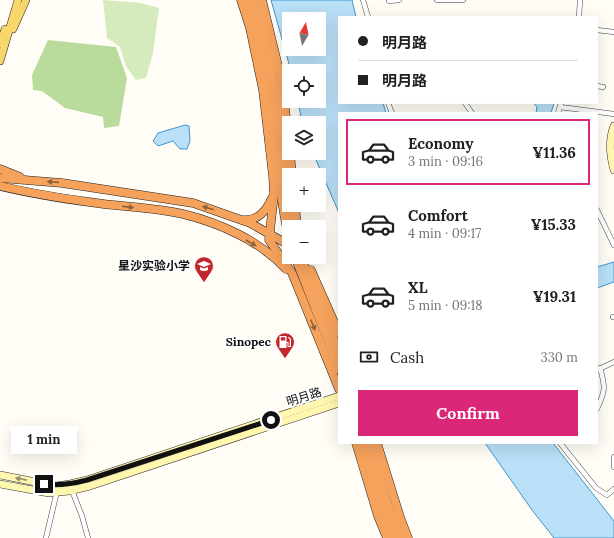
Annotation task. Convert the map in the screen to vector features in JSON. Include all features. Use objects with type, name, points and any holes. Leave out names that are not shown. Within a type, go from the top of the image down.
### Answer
[{"type":"highway","points":[[241,0],[250,28],[263,90],[274,194],[269,240],[292,273],[338,387]]},
{"type":"highway","points":[[247,0],[263,44],[281,196],[286,220]]},
{"type":"highway","points":[[254,0],[278,104],[285,168]]},
{"type":"highway","points":[[262,0],[276,56],[285,116]]},
{"type":"highway","points":[[0,169],[28,180]]},
{"type":"highway","points":[[0,178],[62,183],[193,203],[243,220],[282,241]]},
{"type":"highway","points":[[0,186],[89,202],[182,214],[211,223],[236,233],[259,247],[285,268],[298,288]]},
{"type":"highway","points":[[0,189],[17,190]]},
{"type":"highway","points":[[243,220],[249,220],[260,216],[270,203],[274,194]]},
{"type":"highway","points":[[298,264],[338,365]]},
{"type":"highway","points":[[305,264],[338,349]]},
{"type":"highway","points":[[306,264],[314,277],[338,331]]},
{"type":"highway","points":[[356,444],[378,516],[387,538]]},
{"type":"highway","points":[[363,444],[401,538]]},
{"type":"highway","points":[[370,444],[374,468],[386,518],[394,538]]},
{"type":"highway","points":[[377,444],[408,538]]},
{"type":"main road","points":[[0,61],[14,0]]},
{"type":"main road","points":[[3,43],[18,0]]},
{"type":"main road","points":[[3,43],[23,10],[26,0]]},
{"type":"street","points":[[363,0],[368,16]]},
{"type":"street","points":[[388,1],[399,0]]},
{"type":"street","points":[[437,0],[464,0]]},
{"type":"street","points":[[579,16],[580,0]]},
{"type":"street","points":[[598,30],[614,32]]},
{"type":"street","points":[[598,86],[603,87]]},
{"type":"street","points":[[560,105],[614,114]]},
{"type":"street","points":[[614,126],[612,133],[614,170]]},
{"type":"street","points":[[598,213],[614,245]]},
{"type":"street","points":[[598,407],[604,395],[605,385],[598,369],[614,362]]},
{"type":"street","name":"明月路","points":[[0,484],[40,492],[56,492],[338,396]]},
{"type":"street","name":"明月路","points":[[0,475],[56,486],[90,486],[338,403]]},
{"type":"street","points":[[561,444],[596,488],[607,495],[614,489]]},
{"type":"street","points":[[614,456],[614,467]]},
{"type":"street","points":[[46,538],[56,492],[62,485]]},
{"type":"street","points":[[71,487],[82,516],[88,538]]},
{"type":"green space","points":[[103,0],[141,3],[159,8],[153,53],[146,78],[136,80],[126,66],[120,47],[107,38]]},
{"type":"green space","points":[[48,40],[116,47],[127,78],[119,126],[104,128],[103,117],[65,108],[42,91],[33,90],[32,75]]},
{"type":"water","points":[[271,0],[352,0],[356,16],[338,16],[338,104],[383,104],[386,112],[338,112],[338,211],[326,183],[326,168],[320,168],[316,160],[326,160],[326,116],[301,116],[299,108],[326,108],[326,64],[289,64],[287,56],[326,56],[326,12],[282,12],[282,39]]},
{"type":"water","points":[[534,104],[554,104],[551,112],[536,112],[537,107]]},
{"type":"water","points":[[185,125],[189,126],[190,141],[187,149],[180,149],[173,141],[158,146],[153,141],[158,133]]},
{"type":"water","points":[[614,262],[614,282],[598,288],[598,267]]},
{"type":"water","points":[[486,444],[554,444],[614,521],[614,538],[554,538],[532,510]]},
{"type":"place","name":"星沙实验小学","points":[[204,283]]},
{"type":"place","name":"Sinopec","points":[[285,359]]},
{"type":"route","points":[[44,484],[56,486],[87,480],[271,420]]}]
